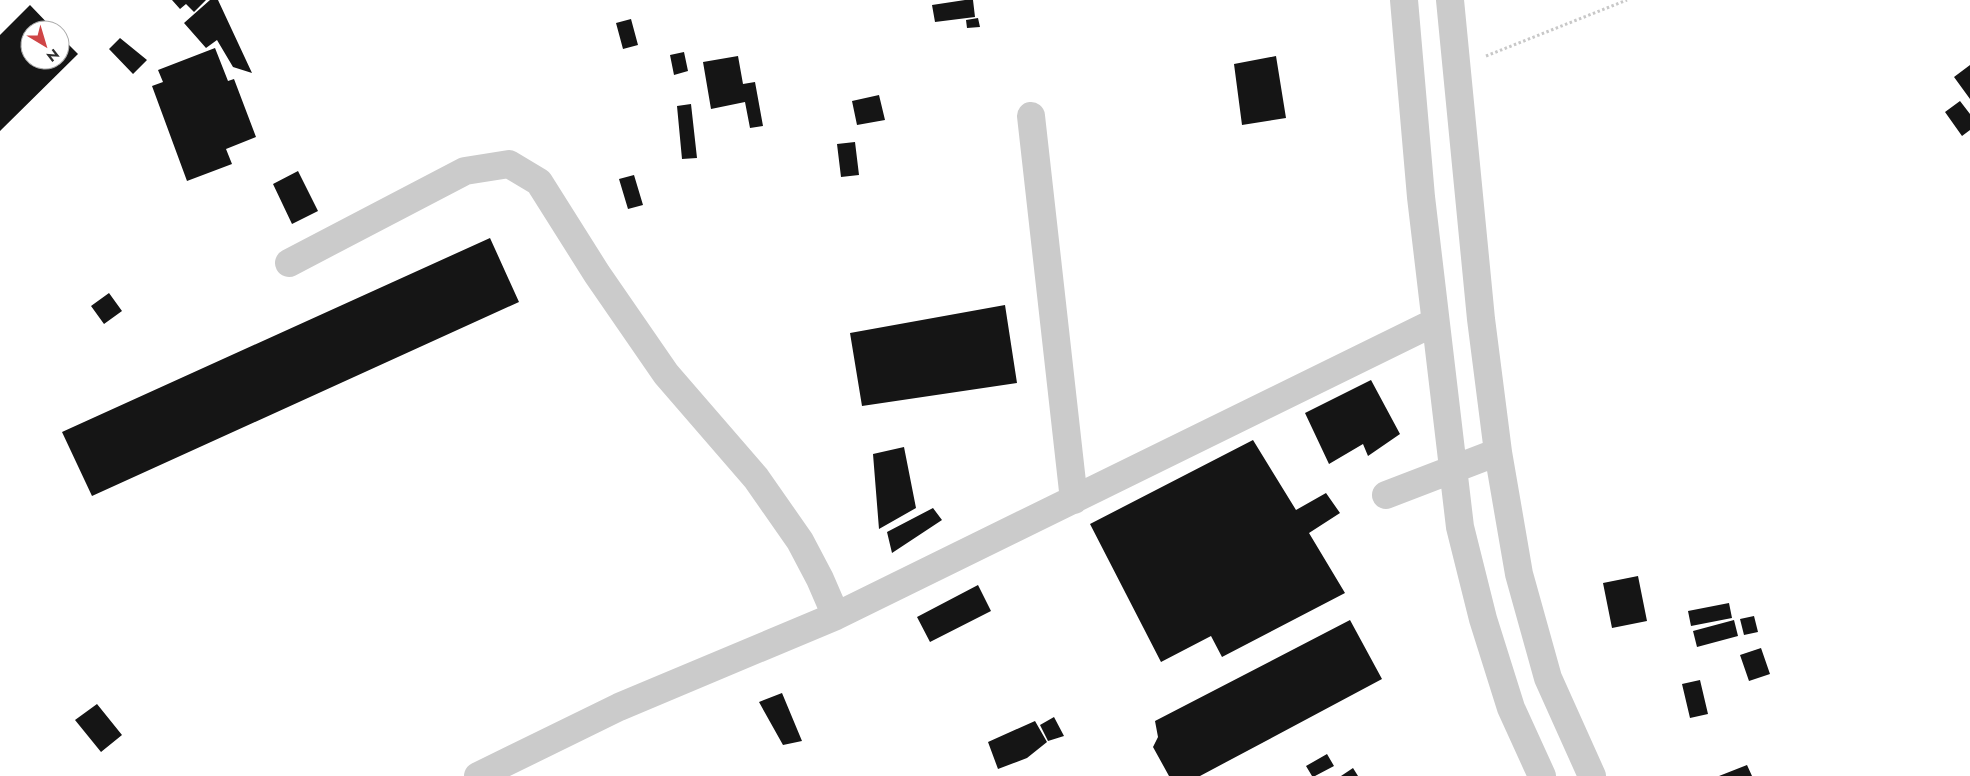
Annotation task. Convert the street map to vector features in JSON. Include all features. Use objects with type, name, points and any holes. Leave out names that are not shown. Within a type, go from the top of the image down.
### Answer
[{"type":"street","points":[[1404,0],[1434,322],[1460,527],[1483,619],[1511,708],[1542,776]]},
{"type":"street","points":[[1450,0],[1455,68],[1480,310],[1498,452],[1519,574],[1548,678],[1592,776]]},
{"type":"street","points":[[1031,116],[1074,500]]},
{"type":"street","points":[[289,263],[465,171],[509,164],[539,182],[597,274],[666,374],[756,478],[800,541],[820,579],[836,616]]},
{"type":"street","points":[[478,776],[619,707],[836,616],[1434,322]]},
{"type":"street","points":[[1386,495],[1498,452]]},
{"type":"path","points":[[1455,68],[1627,0]]},
{"type":"building","points":[[172,0],[206,0],[194,12],[186,4],[180,9]]},
{"type":"building","points":[[210,0],[218,0],[252,73],[233,67],[217,40],[206,48],[184,23]]},
{"type":"building","points":[[973,0],[975,17],[935,22],[932,5]]},
{"type":"building","points":[[30,5],[44,20],[20,20],[20,70],[62,70],[0,131],[0,35]]},
{"type":"building","points":[[978,18],[980,27],[967,28],[966,20]]},
{"type":"building","points":[[631,19],[638,45],[623,49],[616,23]]},
{"type":"building","points":[[120,38],[147,60],[133,74],[109,49]]},
{"type":"building","points":[[70,46],[78,54],[70,62]]},
{"type":"building","points":[[215,48],[228,81],[234,79],[256,137],[226,149],[232,164],[187,181],[152,86],[163,82],[158,70]]},
{"type":"building","points":[[684,52],[688,71],[674,75],[670,55]]},
{"type":"building","points":[[738,56],[743,84],[755,82],[763,126],[750,128],[745,102],[711,109],[703,62]]},
{"type":"building","points":[[1276,56],[1286,118],[1242,125],[1234,64]]},
{"type":"building","points":[[1970,65],[1970,99],[1954,77]]},
{"type":"building","points":[[879,95],[885,120],[857,125],[852,101]]},
{"type":"building","points":[[1960,101],[1970,114],[1970,130],[1962,136],[1945,112]]},
{"type":"building","points":[[691,104],[697,158],[682,159],[677,106]]},
{"type":"building","points":[[855,142],[859,175],[841,177],[837,144]]},
{"type":"building","points":[[298,171],[318,211],[292,224],[273,184]]},
{"type":"building","points":[[634,175],[643,205],[628,209],[619,179]]},
{"type":"building","points":[[490,238],[519,302],[92,496],[62,432]]},
{"type":"building","points":[[109,293],[122,311],[104,324],[91,306]]},
{"type":"building","points":[[1005,305],[1017,383],[862,406],[850,333]]},
{"type":"building","points":[[1371,380],[1400,434],[1368,456],[1363,444],[1329,464],[1305,413]]},
{"type":"building","points":[[1253,440],[1296,510],[1326,493],[1340,513],[1309,533],[1345,593],[1222,657],[1211,636],[1161,662],[1090,524]]},
{"type":"building","points":[[904,447],[916,508],[879,529],[873,454]]},
{"type":"building","points":[[933,508],[942,520],[892,553],[887,532]]},
{"type":"building","points":[[1638,576],[1647,621],[1612,628],[1603,583]]},
{"type":"building","points":[[978,585],[991,611],[930,642],[917,617]]},
{"type":"building","points":[[1729,603],[1732,618],[1691,626],[1688,611]]},
{"type":"building","points":[[1754,616],[1758,632],[1744,635],[1740,619]]},
{"type":"building","points":[[1350,620],[1382,679],[1200,776],[1169,776],[1153,747],[1158,737],[1155,721]]},
{"type":"building","points":[[1734,620],[1738,636],[1697,647],[1693,631]]},
{"type":"building","points":[[1761,648],[1770,674],[1749,681],[1740,655]]},
{"type":"building","points":[[1700,680],[1708,714],[1690,718],[1682,684]]},
{"type":"building","points":[[782,693],[802,741],[783,745],[759,702]]},
{"type":"building","points":[[97,704],[122,735],[101,752],[75,720]]},
{"type":"building","points":[[1054,717],[1064,736],[1048,741],[1040,725]]},
{"type":"building","points":[[1035,721],[1047,742],[1027,758],[998,769],[988,742]]},
{"type":"building","points":[[1327,754],[1334,766],[1312,776],[1306,766]]},
{"type":"building","points":[[1747,765],[1752,776],[1719,776]]},
{"type":"building","points":[[1353,768],[1358,776],[1341,776]]}]
